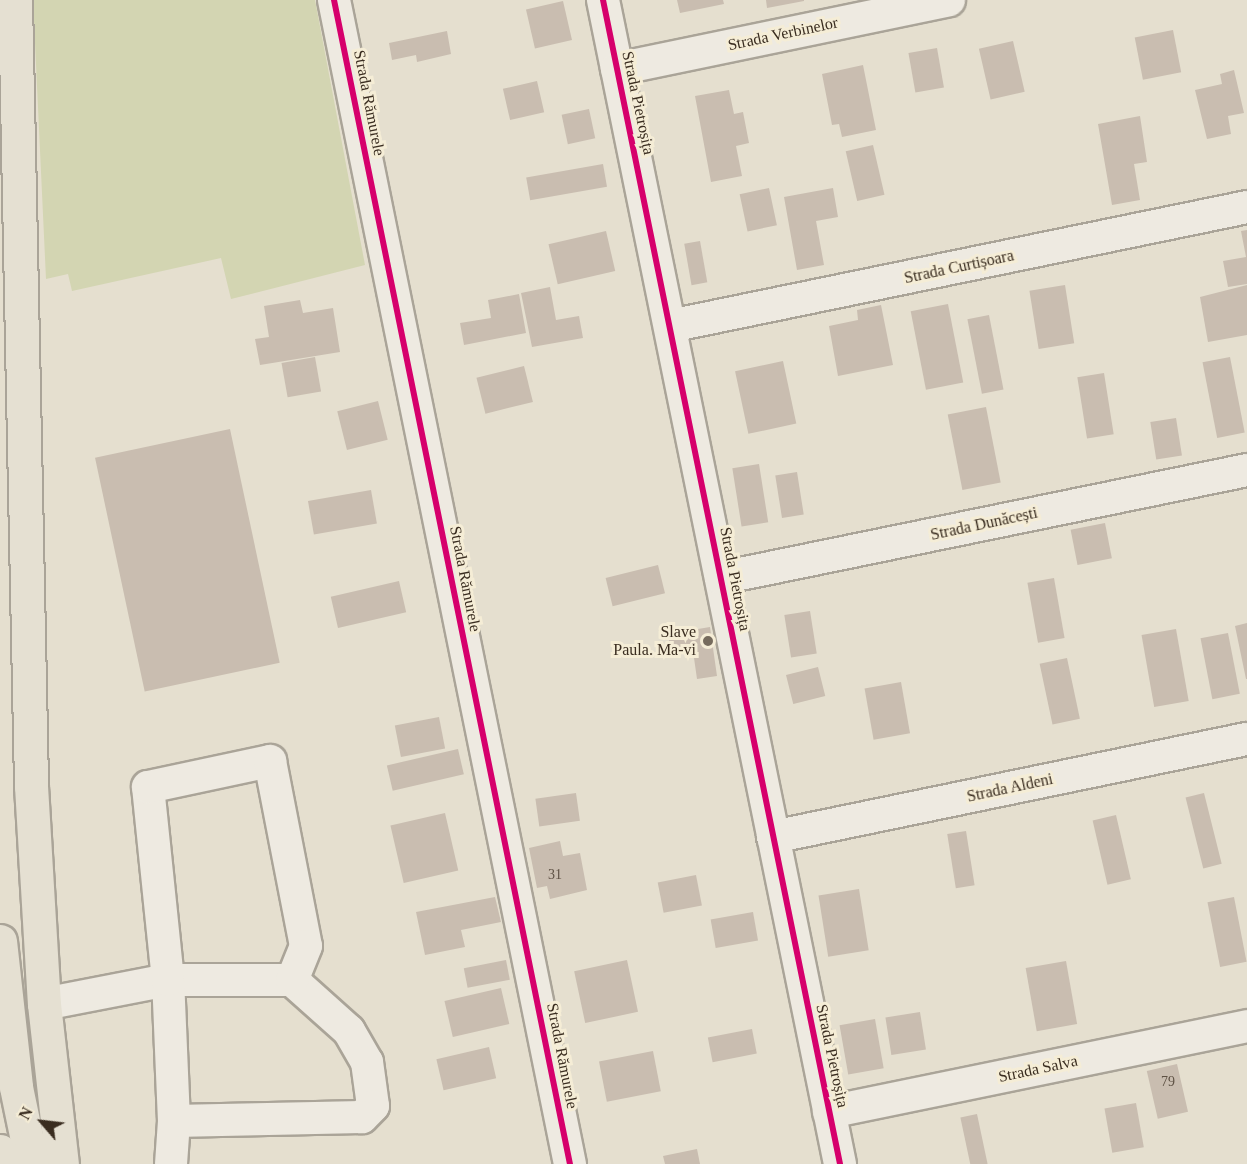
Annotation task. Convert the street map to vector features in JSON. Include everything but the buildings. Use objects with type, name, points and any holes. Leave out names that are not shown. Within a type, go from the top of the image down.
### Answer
[{"type":"main road","points":[[15,0],[26,605],[35,877],[44,1004],[62,1164]]},
{"type":"main road","points":[[0,941],[16,1087],[32,1164]]},
{"type":"main road","points":[[0,1151],[3,1164]]},
{"type":"street","name":"Strada Rămurele","points":[[334,0],[570,1164]]},
{"type":"street","name":"Strada Pietroșița","points":[[603,0],[840,1164]]},
{"type":"street","name":"Strada Verbinelor","points":[[617,69],[949,0]]},
{"type":"street","name":"Strada Curtișoara","points":[[670,326],[1247,207]]},
{"type":"street","name":"Strada Dunăcești","points":[[721,578],[1247,470]]},
{"type":"street","name":"Strada Aldeni","points":[[773,837],[1247,739]]},
{"type":"street","points":[[171,1164],[174,1120],[168,980],[148,787],[270,761],[306,946],[292,980]]},
{"type":"street","points":[[44,1004],[168,980],[292,980],[349,1031],[367,1062],[373,1106],[362,1117],[174,1120]]},
{"type":"street","name":"Strada Salva","points":[[829,1112],[1247,1026]]},
{"type":"green space","points":[[33,0],[315,0],[365,265],[231,299],[221,258],[72,291],[68,274],[46,279]]},
{"type":"cycle path","points":[[334,0],[570,1164]]},
{"type":"cycle path","points":[[603,0],[840,1164]]},
{"type":"place","name":"Slave Paula. Ma-vi","points":[[708,641]]}]
